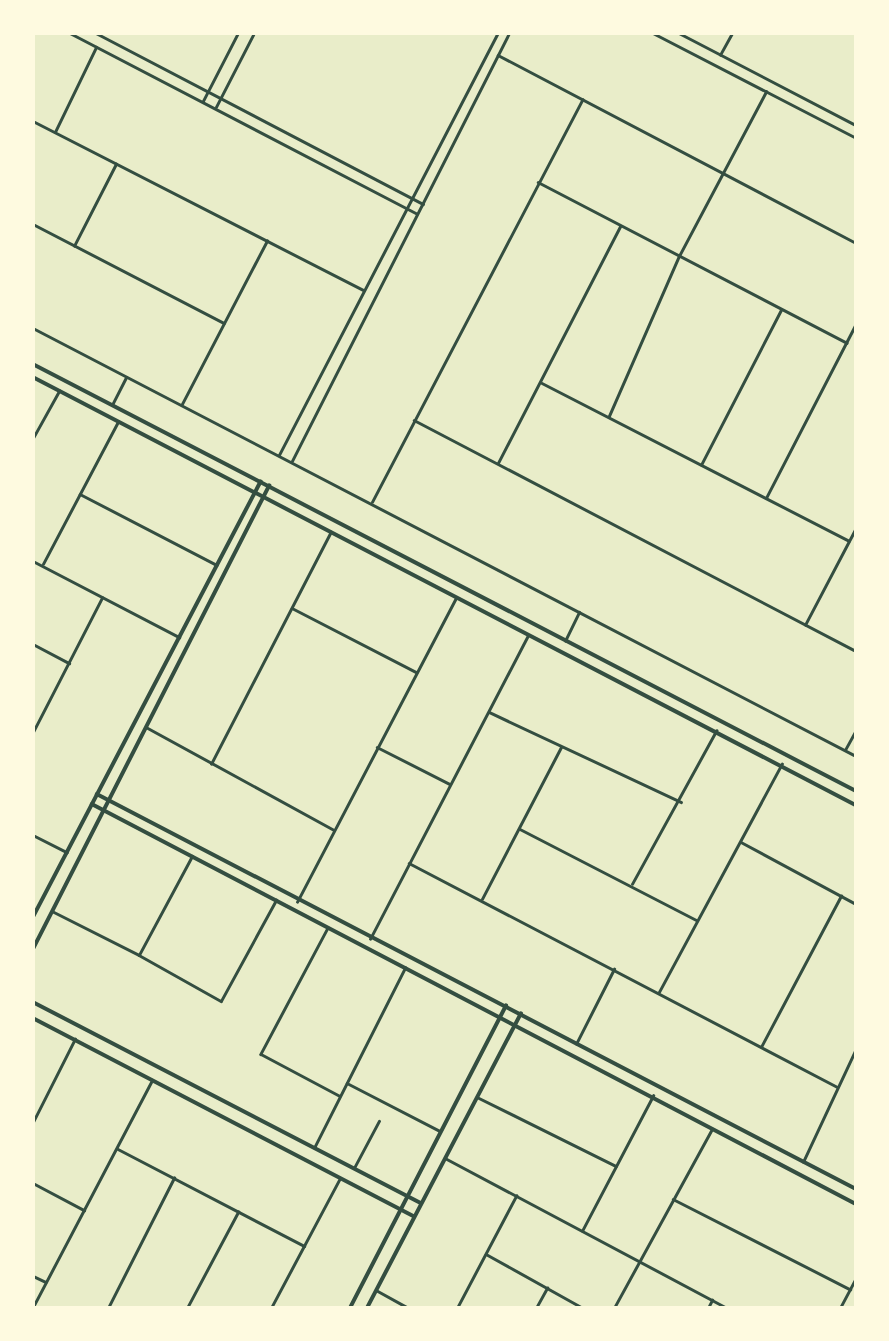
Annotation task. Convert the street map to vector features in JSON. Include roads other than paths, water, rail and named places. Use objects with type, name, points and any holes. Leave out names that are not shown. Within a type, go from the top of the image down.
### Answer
[{"type":"street","points":[[70,33],[216,107],[417,215]]},
{"type":"street","points":[[96,33],[423,204]]},
{"type":"street","points":[[203,101],[238,33]]},
{"type":"street","points":[[216,107],[254,33]]},
{"type":"street","points":[[279,455],[498,33]]},
{"type":"street","points":[[292,461],[509,33]]},
{"type":"street","points":[[653,33],[856,138]]},
{"type":"street","points":[[678,33],[856,125]]},
{"type":"street","points":[[720,55],[732,33]]},
{"type":"street","points":[[55,132],[96,47]]},
{"type":"street","points":[[498,55],[856,243]]},
{"type":"street","points":[[608,416],[679,256],[766,92]]},
{"type":"street","points":[[372,502],[582,100]]},
{"type":"street","points":[[33,121],[365,291]]},
{"type":"street","points":[[74,246],[116,163]]},
{"type":"street","points":[[538,182],[847,343]]},
{"type":"street","points":[[33,225],[224,323]]},
{"type":"street","points":[[498,463],[542,383],[620,227]]},
{"type":"street","points":[[182,404],[267,241]]},
{"type":"street","points":[[701,466],[781,310]]},
{"type":"street","points":[[766,498],[856,324]]},
{"type":"street","points":[[33,328],[856,756]]},
{"type":"street","points":[[33,364],[856,791]]},
{"type":"street","points":[[112,405],[127,376]]},
{"type":"street","points":[[33,377],[528,636],[782,764],[856,805]]},
{"type":"street","points":[[542,383],[849,541]]},
{"type":"street","points":[[33,438],[59,391]]},
{"type":"street","points":[[414,420],[856,651]]},
{"type":"street","points":[[42,565],[118,422]]},
{"type":"street","points":[[33,916],[260,482]]},
{"type":"street","points":[[33,949],[270,486]]},
{"type":"street","points":[[80,494],[217,565]]},
{"type":"street","points":[[805,625],[856,528]]},
{"type":"street","points":[[211,764],[331,532]]},
{"type":"street","points":[[33,561],[179,637]]},
{"type":"street","points":[[33,732],[103,597]]},
{"type":"street","points":[[297,902],[457,597]]},
{"type":"street","points":[[292,608],[416,672]]},
{"type":"street","points":[[565,641],[580,611]]},
{"type":"street","points":[[370,939],[528,636]]},
{"type":"street","points":[[33,644],[69,663]]},
{"type":"street","points":[[489,712],[681,802]]},
{"type":"street","points":[[146,727],[334,830]]},
{"type":"street","points":[[845,750],[856,730]]},
{"type":"street","points":[[631,885],[681,802],[716,731]]},
{"type":"street","points":[[377,747],[450,784]]},
{"type":"street","points":[[482,900],[561,747]]},
{"type":"street","points":[[659,993],[782,764]]},
{"type":"street","points":[[97,794],[297,902],[506,1006],[856,1189]]},
{"type":"street","points":[[92,804],[653,1096],[856,1205]]},
{"type":"street","points":[[520,829],[696,920]]},
{"type":"street","points":[[33,835],[67,852]]},
{"type":"street","points":[[741,842],[856,904]]},
{"type":"street","points":[[139,954],[192,856]]},
{"type":"street","points":[[409,863],[837,1087]]},
{"type":"street","points":[[761,1048],[841,896]]},
{"type":"street","points":[[52,911],[139,954],[143,960],[221,1001],[276,900]]},
{"type":"street","points":[[328,928],[261,1054],[340,1096]]},
{"type":"street","points":[[314,1148],[405,968]]},
{"type":"street","points":[[576,1044],[614,969]]},
{"type":"street","points":[[33,1002],[421,1203]]},
{"type":"street","points":[[350,1308],[506,1006]]},
{"type":"street","points":[[367,1308],[521,1014]]},
{"type":"street","points":[[33,1017],[414,1216]]},
{"type":"street","points":[[33,1122],[75,1039]]},
{"type":"street","points":[[803,1161],[856,1049]]},
{"type":"street","points":[[33,1307],[152,1080]]},
{"type":"street","points":[[347,1083],[441,1131]]},
{"type":"street","points":[[582,1231],[653,1096]]},
{"type":"street","points":[[477,1097],[616,1166]]},
{"type":"street","points":[[33,1106],[40,1110]]},
{"type":"street","points":[[354,1169],[379,1121]]},
{"type":"street","points":[[614,1308],[712,1129]]},
{"type":"street","points":[[116,1148],[304,1246]]},
{"type":"street","points":[[445,1158],[727,1308]]},
{"type":"street","points":[[108,1308],[174,1178]]},
{"type":"street","points":[[271,1308],[340,1178]]},
{"type":"street","points":[[33,1183],[84,1210]]},
{"type":"street","points":[[457,1308],[516,1196]]},
{"type":"street","points":[[673,1199],[850,1289]]},
{"type":"street","points":[[187,1308],[238,1212]]},
{"type":"street","points":[[486,1254],[583,1308]]},
{"type":"street","points":[[33,1276],[46,1282]]},
{"type":"street","points":[[840,1308],[856,1278]]},
{"type":"street","points":[[536,1308],[547,1288]]},
{"type":"street","points":[[376,1290],[409,1308]]},
{"type":"street","points":[[708,1308],[712,1300]]}]
